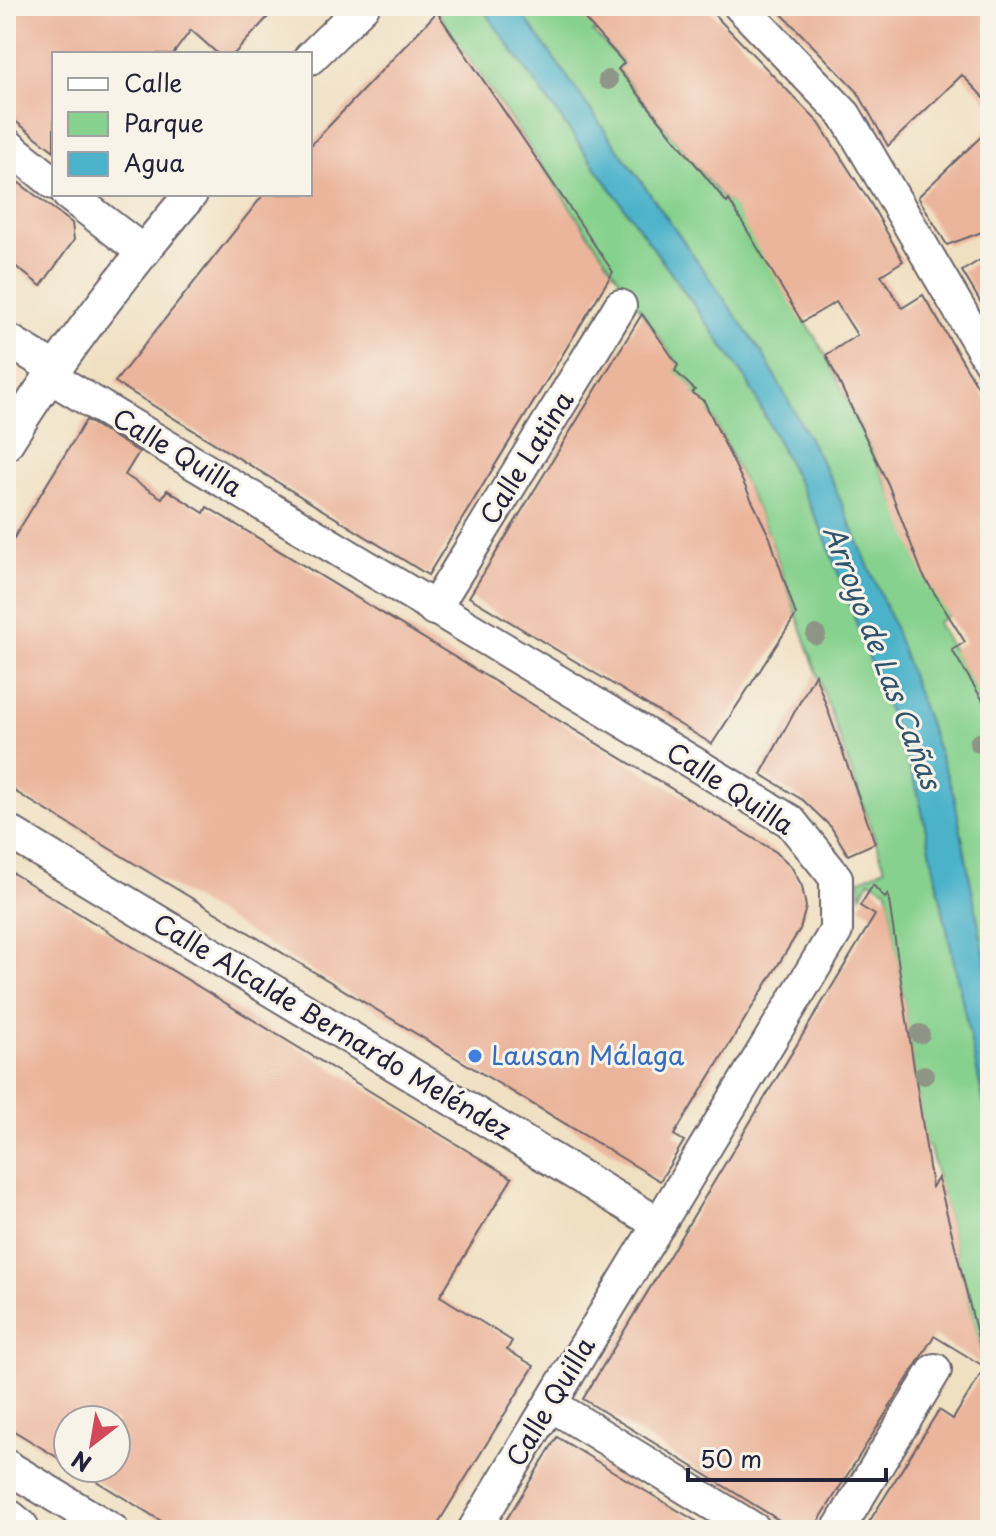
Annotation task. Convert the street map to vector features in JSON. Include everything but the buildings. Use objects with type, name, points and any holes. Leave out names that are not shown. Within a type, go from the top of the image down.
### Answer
[{"type":"highway","points":[[6,1518],[17,1530]]},
{"type":"street","points":[[312,56],[363,6]]},
{"type":"street","points":[[740,6],[845,115],[990,362]]},
{"type":"street","points":[[6,144],[52,181]]},
{"type":"street","points":[[71,196],[142,251]]},
{"type":"street","points":[[6,444],[14,412],[51,372],[142,251],[189,196]]},
{"type":"street","name":"Calle Latina","points":[[434,609],[620,306]]},
{"type":"street","name":"Calle Quilla","points":[[6,339],[51,372],[434,609],[790,821],[836,878],[836,931],[474,1530]]},
{"type":"street","name":"Calle Alcalde Bernardo Meléndez","points":[[6,830],[659,1224]]},
{"type":"street","points":[[838,1530],[935,1370]]},
{"type":"street","points":[[550,1404],[755,1530]]},
{"type":"street","points":[[6,1466],[112,1530]]},
{"type":"street","points":[[6,1518],[28,1530]]},
{"type":"green space","points":[[443,6],[481,6],[746,379],[823,532],[918,792],[990,1132],[990,1384],[930,1148],[925,1144],[887,890],[870,880],[861,895],[859,880],[885,868],[770,538],[714,419],[692,393],[694,389],[674,372],[678,365],[437,12]]},
{"type":"green space","points":[[517,6],[573,6],[596,29],[593,32],[624,63],[618,70],[726,202],[730,200],[826,355],[949,615],[937,623],[988,709],[982,712],[990,726],[990,985],[954,795],[763,354]]},
{"type":"water","name":"Arroyo de Las Cañas","points":[[481,6],[517,6],[763,354],[833,483],[891,619],[954,795],[990,985],[990,1132],[918,792],[823,532],[746,378]]},
{"type":"place","name":"Lausan Málaga","points":[[475,1056]]}]
